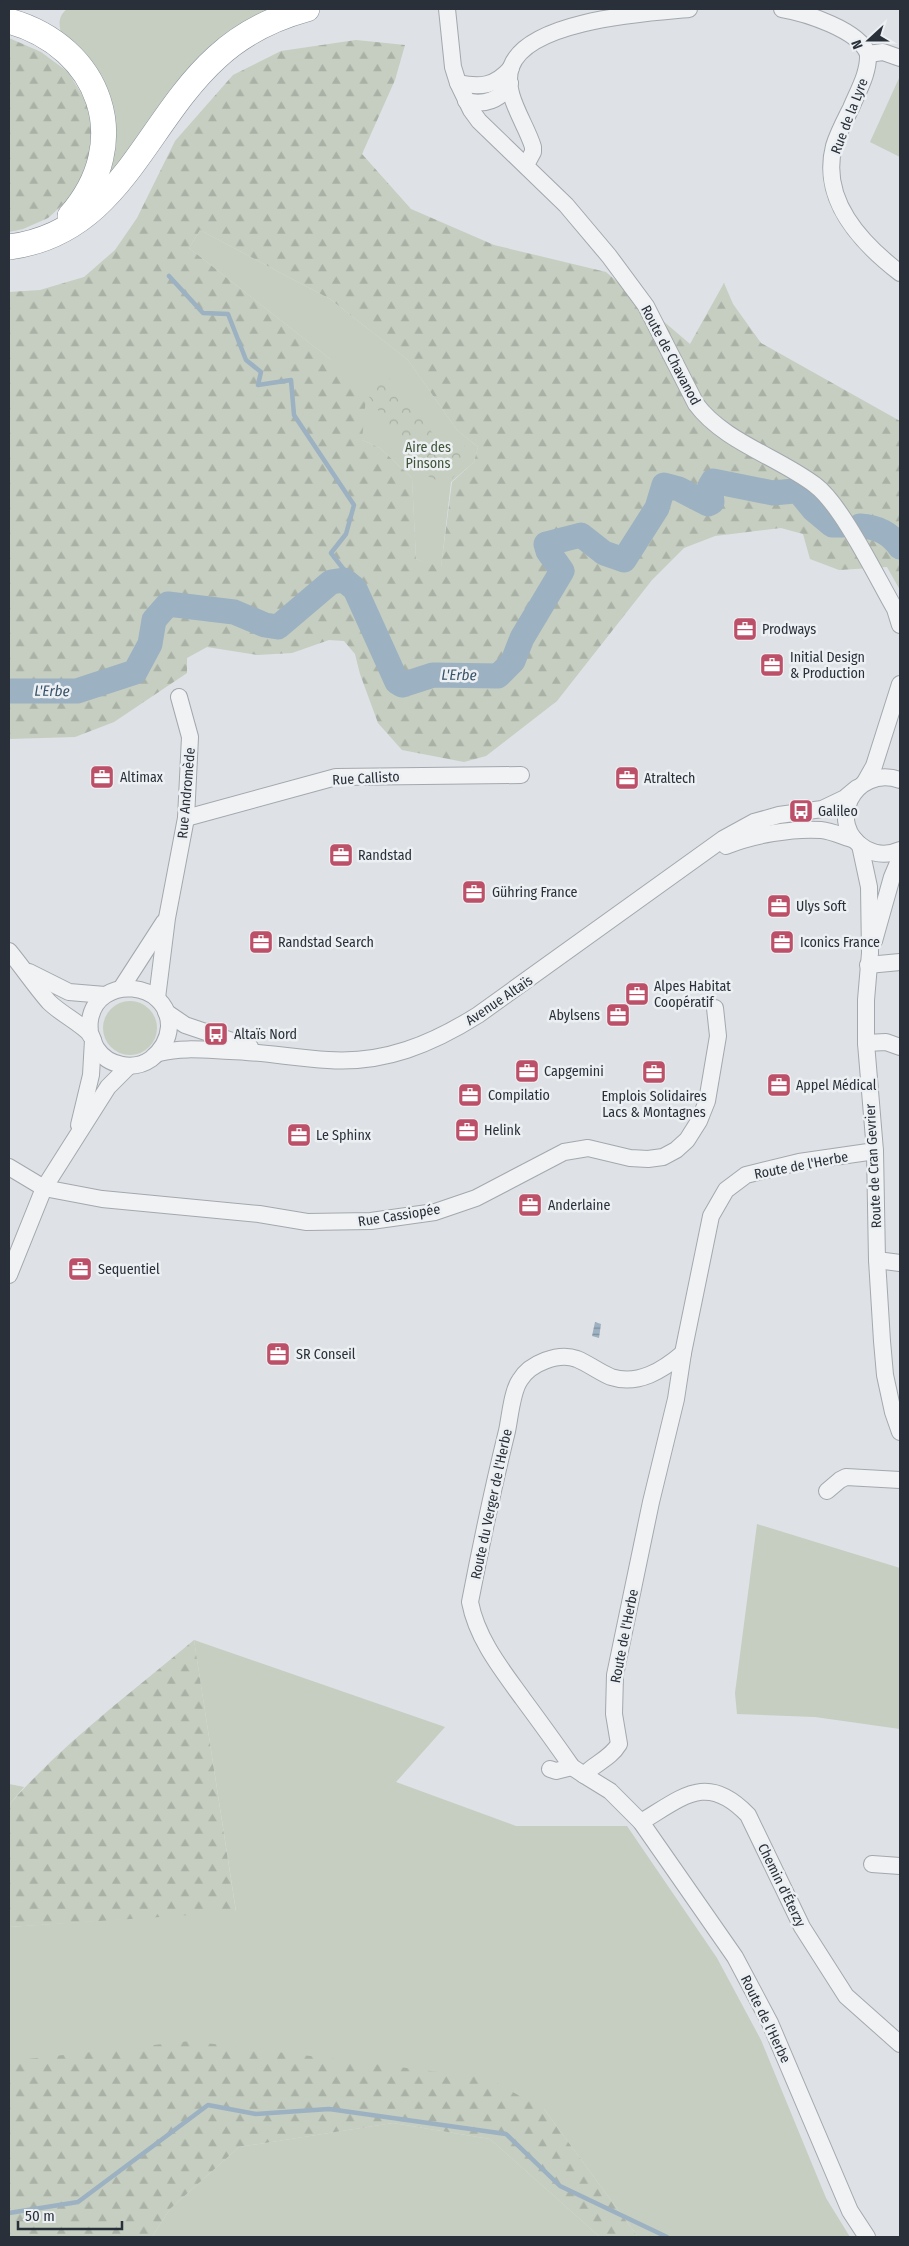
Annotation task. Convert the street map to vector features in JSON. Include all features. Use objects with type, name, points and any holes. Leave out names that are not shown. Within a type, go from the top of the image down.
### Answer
[{"type":"highway","points":[[9,247],[38,240],[74,225],[103,201],[174,106],[217,57],[240,39],[267,24],[306,9]]},
{"type":"highway","points":[[9,21],[50,39],[76,61],[94,88],[104,123],[105,141],[102,157],[89,191],[70,216],[38,240]]},
{"type":"street","name":"Route de Chavanod","points":[[447,9],[450,52],[458,83],[466,101],[479,121],[526,165],[587,228],[646,306],[702,413],[721,429],[817,486],[831,502],[895,610],[900,625]]},
{"type":"street","points":[[466,101],[479,103],[493,100],[504,93],[510,75],[526,47],[547,34],[562,28],[623,17],[689,9]]},
{"type":"street","points":[[782,9],[821,13],[860,42],[868,54],[883,52],[900,58]]},
{"type":"street","name":"Rue de la Lyre","points":[[868,54],[868,64],[864,79],[834,146],[832,159],[833,186],[840,207],[852,227],[900,273]]},
{"type":"street","points":[[458,83],[484,86],[510,75]]},
{"type":"street","points":[[510,75],[514,102],[533,147],[532,156],[526,165]]},
{"type":"street","points":[[900,680],[900,695]]},
{"type":"street","points":[[861,785],[874,766],[900,684]]},
{"type":"street","name":"Rue Andromède","points":[[157,998],[166,918],[186,818],[190,737],[179,697]]},
{"type":"street","name":"Rue Callisto","points":[[186,818],[336,777],[521,775]]},
{"type":"street","points":[[861,785],[876,778],[888,777],[900,780]]},
{"type":"street","name":"Route de Cran Gevrier","points":[[861,785],[849,800],[846,814],[848,828],[857,843],[869,887],[866,1043],[875,1151],[877,1260],[885,1375],[893,1412],[900,1432]]},
{"type":"street","name":"Avenue Altaïs","points":[[159,1053],[175,1049],[264,1052],[330,1060],[357,1060],[385,1057],[418,1047],[448,1034],[478,1015],[723,839],[754,822],[779,815],[822,809],[846,798],[861,785]]},
{"type":"street","name":"Avenue Altaïs","points":[[703,855],[750,838],[806,830],[823,830],[857,843],[870,852],[882,854],[900,850]]},
{"type":"street","name":"Route de Cran Gevrier","points":[[869,959],[892,877],[900,858]]},
{"type":"street","name":"Rue Andromède","points":[[122,987],[166,918]]},
{"type":"street","points":[[9,951],[50,1002],[92,1038],[97,1050],[111,1062],[129,1066],[145,1063],[159,1053],[166,1041],[169,1026],[166,1012],[157,998],[141,988],[122,987],[105,995],[95,1006],[90,1020],[92,1038],[91,1075],[76,1137]]},
{"type":"street","points":[[869,959],[900,962]]},
{"type":"street","points":[[25,970],[69,992],[105,995]]},
{"type":"street","name":"Rue Cassiopée","points":[[44,1188],[102,1200],[259,1214],[307,1222],[371,1221],[435,1212],[476,1198],[564,1152],[588,1148],[630,1158],[648,1159],[663,1157],[676,1150],[687,1140],[699,1122],[707,1101],[718,1036],[714,1008]]},
{"type":"street","name":"Avenue Altaïs","points":[[166,1012],[184,1025],[264,1052]]},
{"type":"street","points":[[866,1043],[886,1042],[900,1047]]},
{"type":"street","points":[[9,1275],[44,1188],[108,1087],[129,1066]]},
{"type":"street","name":"Route de l'Herbe","points":[[578,1771],[612,1755],[619,1744],[614,1714],[615,1675],[650,1502],[676,1399],[683,1353],[710,1216],[726,1190],[736,1181],[759,1171],[875,1151]]},
{"type":"street","points":[[9,1166],[44,1188]]},
{"type":"street","points":[[877,1260],[900,1263]]},
{"type":"street","name":"Route du Verger de l'Herbe","points":[[578,1771],[504,1673],[472,1615],[470,1602],[494,1484],[518,1382],[533,1367],[544,1361],[564,1357],[576,1359],[619,1379],[646,1376],[662,1370],[683,1353]]},
{"type":"street","points":[[662,1370],[676,1399]]},
{"type":"street","points":[[827,1491],[846,1477],[900,1480]]},
{"type":"street","points":[[550,1769],[556,1771],[578,1771]]},
{"type":"street","name":"Route de l'Herbe","points":[[578,1771],[610,1791],[641,1822],[735,1957],[770,2023],[850,2211],[867,2237]]},
{"type":"street","name":"Chemin d'Éterzy","points":[[641,1822],[690,1793],[700,1791],[720,1793],[735,1801],[748,1815],[802,1927],[846,1996],[900,2044]]},
{"type":"street","points":[[872,1864],[900,1866]]},
{"type":"green space","points":[[67,9],[289,9],[273,15],[99,195],[107,166],[62,39],[60,19]]},
{"type":"green space","points":[[9,38],[41,52],[68,72],[87,103],[94,140],[82,180],[68,200],[48,218],[23,229],[9,232]]},
{"type":"green space","points":[[356,40],[405,45],[395,80],[362,154],[411,209],[494,245],[606,272],[690,344],[724,283],[733,304],[761,343],[900,421],[900,590],[887,567],[839,570],[810,559],[803,534],[781,528],[715,536],[684,548],[652,580],[557,701],[486,756],[464,762],[402,750],[378,723],[360,674],[355,654],[344,641],[329,640],[292,653],[257,655],[207,647],[187,658],[187,673],[114,722],[75,737],[9,739],[9,292],[40,290],[84,277],[115,250],[137,218],[175,141],[233,75],[281,51]],"holes":[[[200,230],[330,299],[408,360],[457,430],[478,447],[474,462],[452,482],[441,567],[416,559],[412,478],[380,448],[362,440],[366,397],[330,359],[189,248]]]},
{"type":"green space","points":[[900,76],[900,157],[870,142]]},
{"type":"green space","points":[[200,230],[330,299],[408,360],[457,430],[478,447],[474,462],[451,482],[441,568],[416,559],[412,478],[380,448],[362,440],[330,359],[189,248]]},
{"type":"green space","name":"Aire des Pinsons","points":[[385,373],[446,450],[463,443],[470,457],[452,465],[456,474],[447,485],[421,473],[363,388]]},
{"type":"green space","points":[[130,1001],[140,1003],[149,1009],[155,1018],[157,1028],[155,1038],[149,1047],[140,1053],[130,1055],[120,1053],[111,1047],[105,1038],[103,1028],[105,1018],[111,1009],[120,1003]]},
{"type":"green space","points":[[757,1524],[900,1568],[900,1729],[815,1717],[737,1714],[735,1693]]},
{"type":"green space","points":[[194,1640],[445,1727],[396,1782],[516,1826],[627,1826],[717,1958],[761,2040],[826,2198],[850,2237],[638,2237],[544,2109],[9,2061],[9,1927],[236,1911]]},
{"type":"green space","points":[[194,1640],[236,1912],[9,1927],[9,1805],[30,1782],[75,1740]]},
{"type":"green space","points":[[9,1784],[24,1787],[9,1805]]},
{"type":"green space","points":[[190,2041],[487,2078],[544,2109],[638,2237],[600,2237],[490,2139],[393,2123],[239,2147],[170,2209],[152,2237],[9,2237],[9,2061]]},
{"type":"green space","points":[[393,2123],[490,2139],[600,2237],[152,2237],[170,2209],[239,2147]]},
{"type":"water","points":[[595,1322],[601,1324],[599,1338],[592,1336]]},
{"type":"waterway","points":[[169,276],[203,313],[228,314],[246,360],[261,372],[258,385],[291,380],[294,415],[354,505],[346,534],[331,553],[345,571],[344,580]]},
{"type":"waterway","name":"L'Erbe","points":[[9,691],[77,691],[135,672],[150,644],[154,620],[168,604],[234,612],[265,625],[278,627],[331,582],[344,580],[355,589],[397,682],[402,685],[433,675],[498,676],[513,661],[522,638],[562,571],[548,551],[546,544],[581,535],[604,553],[624,560],[657,508],[664,485],[679,489],[708,504],[712,502],[710,486],[713,481],[773,493],[794,491],[800,493],[814,510],[832,525],[842,525]]},
{"type":"waterway","name":"L'Erbe","points":[[860,526],[883,532],[900,547]]},
{"type":"waterway","points":[[9,2213],[78,2202],[208,2105],[256,2114],[329,2109],[506,2134],[560,2186],[667,2237]]},
{"type":"place","name":"Prodways","points":[[745,629]]},
{"type":"place","name":"Initial Design & Production","points":[[772,665]]},
{"type":"place","name":"Altimax","points":[[102,777]]},
{"type":"place","name":"Atraltech","points":[[627,778]]},
{"type":"place","name":"Galileo","points":[[801,811]]},
{"type":"place","name":"Randstad","points":[[341,855]]},
{"type":"place","name":"Gühring France","points":[[474,892]]},
{"type":"place","name":"Ulys Soft","points":[[779,906]]},
{"type":"place","name":"Randstad Search","points":[[261,942]]},
{"type":"place","name":"Iconics France","points":[[782,942]]},
{"type":"place","name":"Alpes Habitat Coopératif","points":[[637,994]]},
{"type":"place","name":"Abylsens","points":[[618,1015]]},
{"type":"place","name":"Altaïs Nord","points":[[216,1034]]},
{"type":"place","name":"Capgemini","points":[[527,1071]]},
{"type":"place","name":"Emplois Solidaires Lacs & Montagnes","points":[[654,1072]]},
{"type":"place","name":"Appel Médical","points":[[779,1085]]},
{"type":"place","name":"Compilatio","points":[[470,1095]]},
{"type":"place","name":"Helink","points":[[467,1130]]},
{"type":"place","name":"Le Sphinx","points":[[299,1135]]},
{"type":"place","name":"Anderlaine","points":[[530,1205]]},
{"type":"place","name":"Sequentiel","points":[[80,1269]]},
{"type":"place","name":"SR Conseil","points":[[278,1354]]}]
